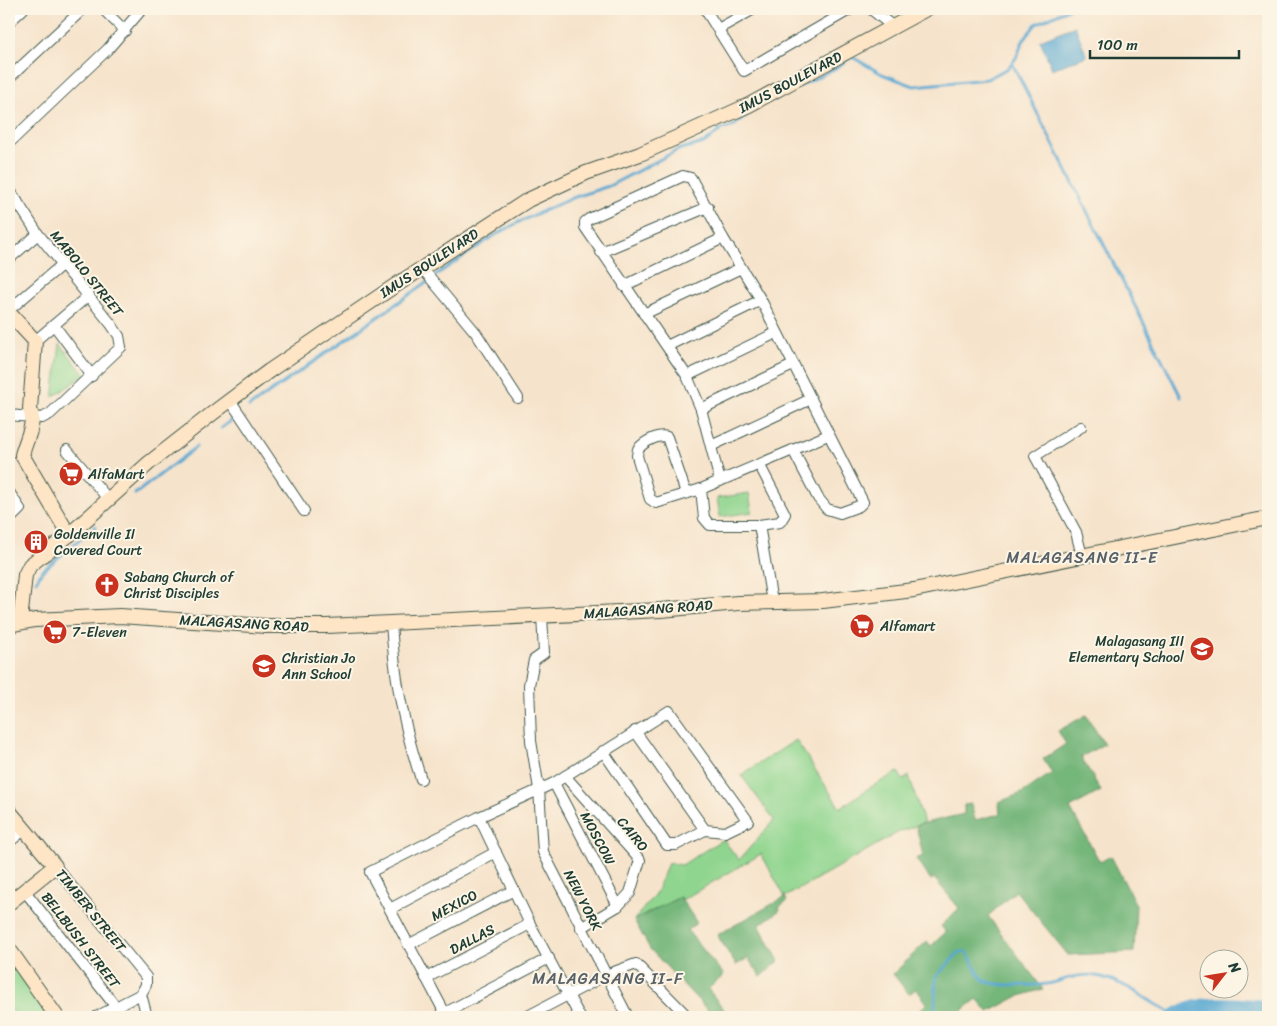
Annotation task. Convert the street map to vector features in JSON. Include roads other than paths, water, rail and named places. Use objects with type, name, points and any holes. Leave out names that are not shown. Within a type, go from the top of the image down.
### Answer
[{"type":"main road","name":"IMUS BOULEVARD","points":[[15,623],[26,569],[69,535],[149,463],[269,371],[422,268],[528,200],[586,173],[640,154],[749,104],[926,9]]},
{"type":"main road","points":[[9,312],[35,341],[29,414],[33,424],[27,435],[22,455],[69,535]]},
{"type":"main road","name":"MALAGASANG ROAD","points":[[15,623],[120,616],[266,626],[328,626],[661,610],[772,602],[823,601],[894,593],[1268,518]]},
{"type":"main road","name":"TIMBER STREET","points":[[9,811],[54,866]]},
{"type":"main road","points":[[9,903],[54,866]]},
{"type":"main road","points":[[9,950],[56,1017]]},
{"type":"street","points":[[9,22],[23,9]]},
{"type":"street","points":[[9,78],[83,9]]},
{"type":"street","points":[[103,9],[125,31]]},
{"type":"street","points":[[9,143],[125,31],[142,9]]},
{"type":"street","points":[[705,9],[744,71],[851,9]]},
{"type":"street","points":[[718,29],[754,9]]},
{"type":"street","points":[[871,9],[892,26]]},
{"type":"street","points":[[720,480],[701,409],[687,376],[585,227],[585,222],[683,176],[691,178],[723,238],[761,300],[863,502],[859,506],[840,513],[827,509],[818,498],[793,450]]},
{"type":"street","name":"MABOLO STREET","points":[[9,189],[13,205],[64,263],[89,296],[119,336],[121,348],[50,414],[42,418],[29,414]]},
{"type":"street","points":[[601,252],[708,207]]},
{"type":"street","points":[[9,259],[38,234]]},
{"type":"street","points":[[624,286],[723,238]]},
{"type":"street","points":[[9,312],[64,263]]},
{"type":"street","points":[[422,268],[476,333],[518,398]]},
{"type":"street","points":[[644,314],[742,268]]},
{"type":"street","points":[[35,341],[89,296]]},
{"type":"street","points":[[667,346],[761,300]]},
{"type":"street","points":[[54,325],[92,376]]},
{"type":"street","points":[[687,376],[776,333]]},
{"type":"street","points":[[701,409],[793,366]]},
{"type":"street","points":[[711,446],[811,399]]},
{"type":"street","points":[[230,400],[304,511]]},
{"type":"street","points":[[9,415],[29,414]]},
{"type":"street","points":[[1081,427],[1035,456],[1076,532],[1082,556]]},
{"type":"street","points":[[686,493],[667,437],[662,436],[638,449],[637,456],[652,502],[686,493],[701,489],[828,435]]},
{"type":"street","points":[[67,450],[109,500]]},
{"type":"street","points":[[701,489],[706,523],[759,525],[780,522],[785,514],[759,464]]},
{"type":"street","points":[[9,492],[20,509],[9,520]]},
{"type":"street","points":[[759,525],[772,602]]},
{"type":"street","name":"NEW YORK","points":[[542,615],[544,653],[534,660],[529,685],[531,741],[539,789],[543,852],[628,1017]]},
{"type":"street","points":[[391,622],[396,682],[409,740],[421,779]]},
{"type":"street","points":[[549,958],[446,1015],[370,872],[479,817],[554,783],[564,776],[603,751],[635,731],[669,712],[748,821],[725,832],[705,830],[676,846],[667,845],[603,751]]},
{"type":"street","points":[[635,731],[705,830]]},
{"type":"street","name":"CAIRO","points":[[564,776],[640,860],[630,894],[618,906],[581,928]]},
{"type":"street","name":"MOSCOW","points":[[554,783],[618,906]]},
{"type":"street","points":[[479,817],[530,924],[580,1017]]},
{"type":"street","points":[[9,842],[24,830]]},
{"type":"street","points":[[390,909],[496,852]]},
{"type":"street","name":"TIMBER STREET","points":[[54,866],[146,977],[146,985],[141,994],[147,1017]]},
{"type":"street","name":"BELLBUSH STREET","points":[[24,890],[116,1007]]},
{"type":"street","name":"MEXICO","points":[[408,945],[514,890]]},
{"type":"street","name":"DALLAS","points":[[426,978],[530,924]]},
{"type":"street","points":[[526,1017],[606,975],[636,964],[688,1017]]},
{"type":"street","points":[[96,1017],[141,994]]},
{"type":"water","points":[[1075,26],[1087,56],[1052,69],[1040,40]]},
{"type":"waterway","points":[[929,14],[941,9]]},
{"type":"waterway","points":[[852,57],[882,74],[914,86],[987,79],[1008,68],[1016,58],[1024,39],[1036,24],[1068,9]]},
{"type":"waterway","points":[[772,100],[834,69],[851,57]]},
{"type":"waterway","points":[[1012,63],[1181,397]]},
{"type":"waterway","points":[[433,277],[492,237],[519,222],[572,198],[609,186],[680,149],[705,143],[722,129],[732,127],[753,110]]},
{"type":"waterway","points":[[249,407],[429,281]]},
{"type":"waterway","points":[[221,428],[235,418]]},
{"type":"waterway","points":[[135,494],[196,447]]},
{"type":"waterway","points":[[36,581],[42,571],[96,526]]},
{"type":"waterway","points":[[929,1017],[935,1009],[936,977],[959,952],[966,952],[981,977],[989,982],[1006,985],[1038,985],[1079,976],[1096,976],[1118,983],[1178,1016]]},
{"type":"waterway","points":[[1176,1017],[1187,1012],[1209,1007],[1233,1006],[1268,1009]]},
{"type":"place","name":"AlfaMart","points":[[71,474]]},
{"type":"place","name":"Goldenville II Covered Court","points":[[36,542]]},
{"type":"place","name":"Sabang Church of Christ Disciples","points":[[107,585]]},
{"type":"place","name":"Alfamart","points":[[862,626]]},
{"type":"place","name":"7-Eleven","points":[[55,632]]},
{"type":"place","name":"Malagasang III Elementary School","points":[[1202,649]]},
{"type":"place","name":"Christian Jo Ann School","points":[[264,666]]},
{"type":"district","name":"MALAGASANG II-E","points":[[1082,557]]},
{"type":"district","name":"MALAGASANG II-F","points":[[608,978]]}]
